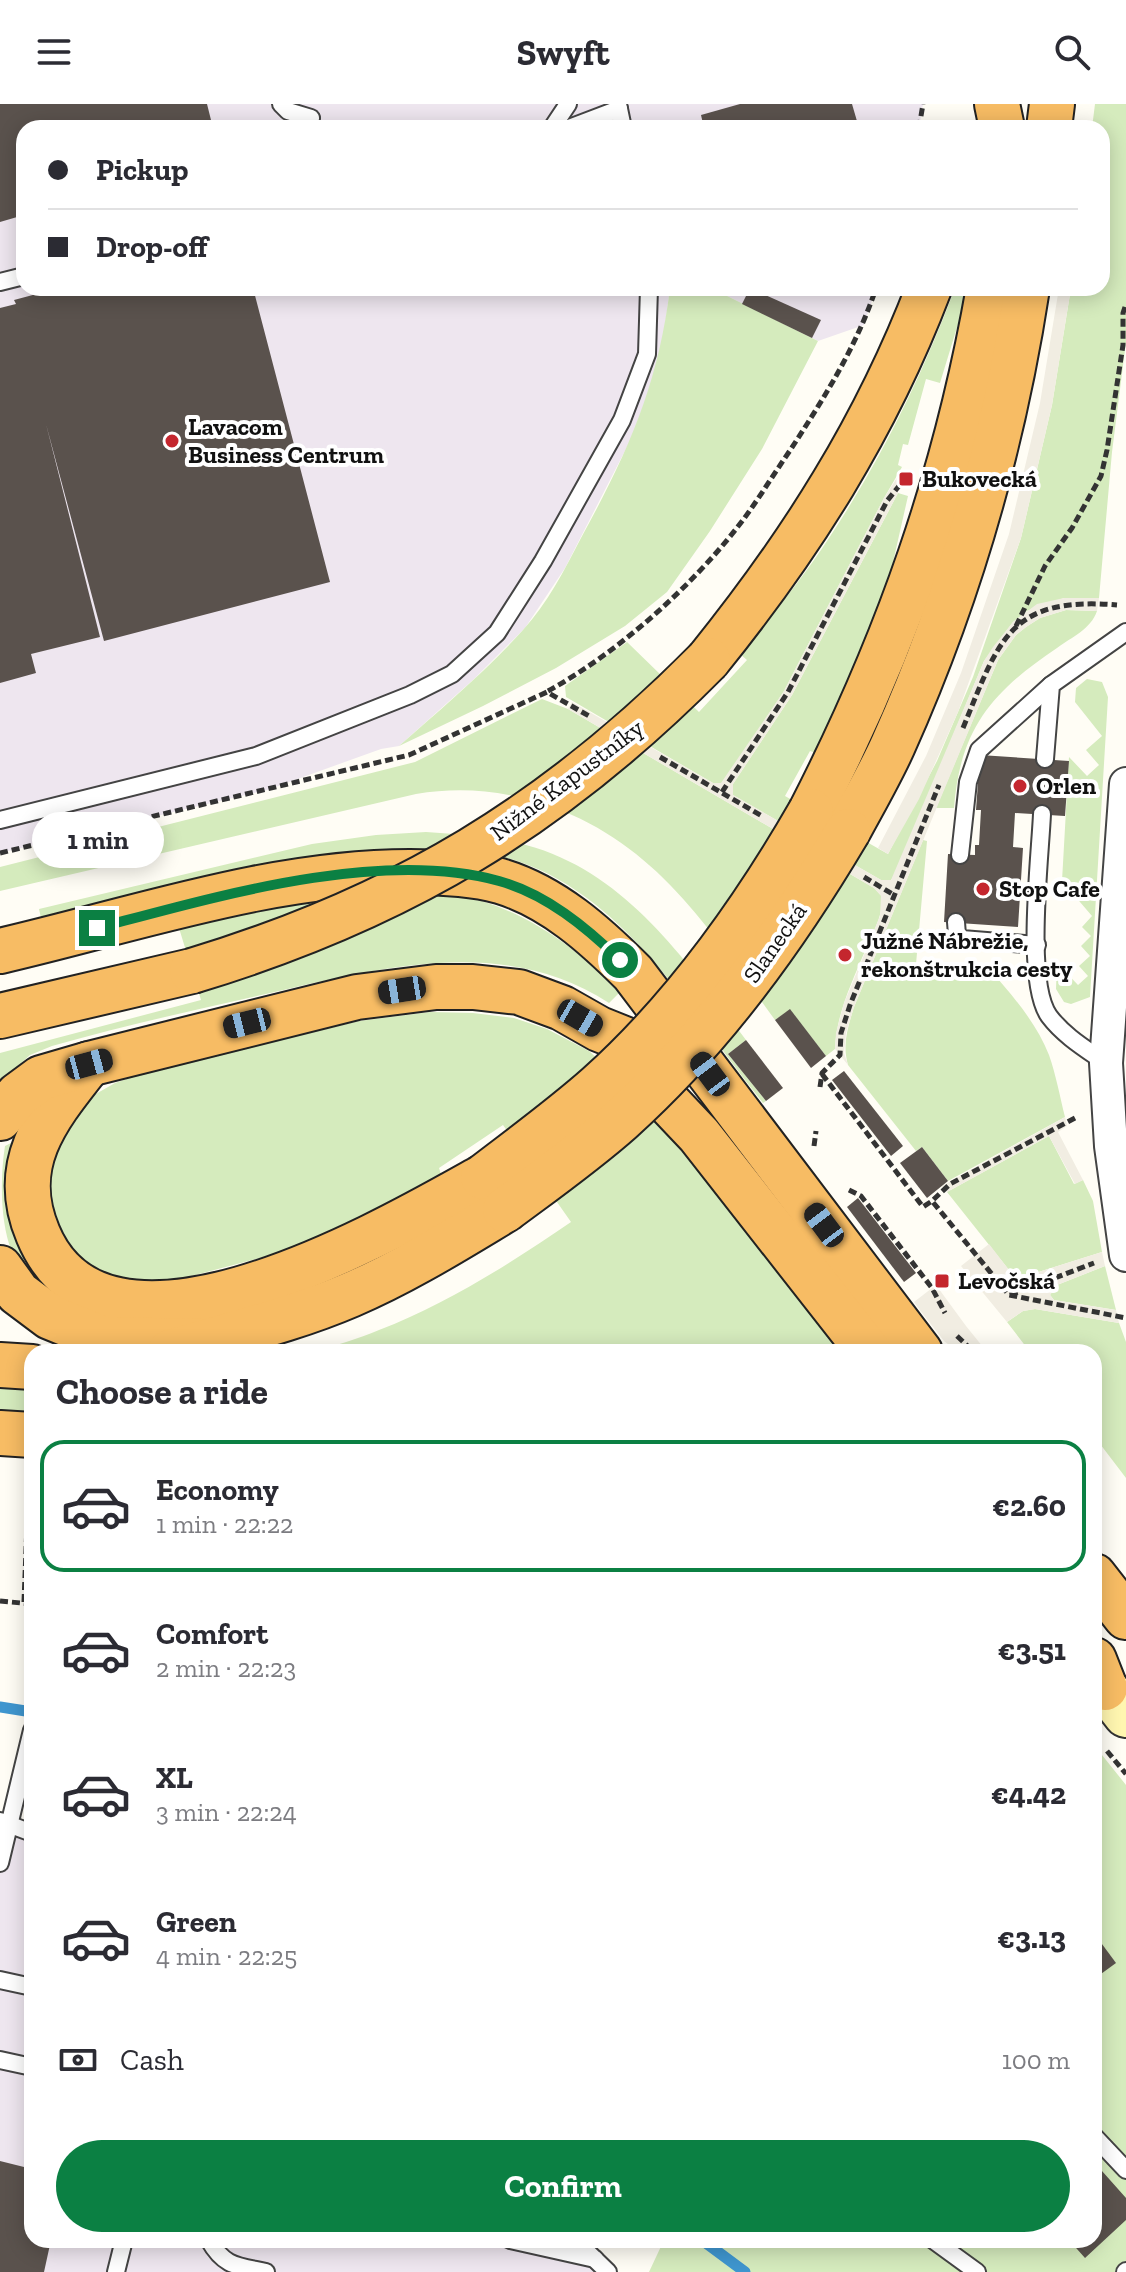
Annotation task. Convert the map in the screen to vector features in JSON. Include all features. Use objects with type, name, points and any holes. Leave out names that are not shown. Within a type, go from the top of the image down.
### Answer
[{"type":"highway","name":"Nižné Kapustníky","points":[[0,1016],[192,971],[313,930],[419,881],[466,854],[510,827],[597,762],[633,733],[708,660],[780,568],[840,475],[909,341],[926,296]]},
{"type":"highway","points":[[822,834],[854,728],[914,579],[955,447],[987,296]]},
{"type":"highway","points":[[196,1344],[269,1324],[349,1295],[422,1260],[494,1193],[588,1094],[644,1041],[708,968],[741,923],[822,834],[892,747],[925,669],[970,537],[1007,395],[1026,296]]},
{"type":"highway","points":[[0,951],[188,905],[317,879],[377,872],[467,874],[501,881],[541,898],[575,921],[633,973],[710,1074],[942,1337]]},
{"type":"highway","points":[[0,1118],[18,1095],[41,1078],[357,997],[436,987],[519,992],[562,1008],[599,1029],[710,1074]]},
{"type":"highway","points":[[599,1029],[699,1135],[863,1344]]},
{"type":"highway","points":[[89,1064],[51,1112],[36,1140],[28,1171],[28,1192],[31,1213],[47,1251],[74,1280],[90,1291],[112,1299],[137,1303],[200,1298],[270,1280],[317,1263],[371,1237],[494,1193]]},
{"type":"highway","points":[[0,1268],[18,1293],[50,1317],[104,1339],[165,1344]]},
{"type":"highway","points":[[0,1365],[24,1366]]},
{"type":"highway","points":[[0,1433],[24,1450]]},
{"type":"highway","points":[[1102,1586],[1126,1617]]},
{"type":"street","points":[[1115,1257],[1106,1063],[1126,784]]},
{"type":"lane","points":[[281,104],[288,111],[311,118]]},
{"type":"lane","points":[[588,120],[618,107]]},
{"type":"lane","points":[[0,820],[256,756],[410,695],[452,674],[497,633],[543,561],[622,420],[647,354],[649,296]]},
{"type":"lane","points":[[960,855],[968,782],[979,750],[1051,685],[1126,632]]},
{"type":"lane","points":[[1045,759],[1051,685]]},
{"type":"lane","points":[[1042,814],[1037,945],[1039,995],[1049,1015],[1073,1041],[1106,1063]]},
{"type":"lane","points":[[956,922],[957,935],[962,939],[1037,945]]},
{"type":"lane","points":[[0,1863],[5,1823],[24,1765]]},
{"type":"lane","points":[[5,1823],[24,1830]]},
{"type":"lane","points":[[0,1980],[24,1985]]},
{"type":"lane","points":[[0,2060],[24,2065]]},
{"type":"lane","points":[[1102,2144],[1126,2170]]},
{"type":"lane","points":[[116,2272],[122,2248]]},
{"type":"lane","points":[[214,2248],[220,2258],[266,2272]]},
{"type":"lane","points":[[546,2248],[595,2259]]},
{"type":"lane","points":[[583,2248],[608,2272]]},
{"type":"lane","points":[[944,2248],[977,2272]]},
{"type":"path","points":[[0,853],[409,755],[569,679],[629,637],[678,593],[742,521],[814,414],[864,325],[873,296]]},
{"type":"path","points":[[1015,629],[1045,566],[1072,528],[1101,476],[1123,345],[1126,304]]},
{"type":"path","points":[[722,792],[783,700],[887,501],[906,479]]},
{"type":"path","points":[[547,692],[598,721]]},
{"type":"path","points":[[653,753],[722,792],[822,834],[894,895],[850,1005],[841,1033],[840,1055],[822,1073],[820,1087]]},
{"type":"path","points":[[822,1073],[923,1207],[950,1184],[1110,1100]]},
{"type":"path","points":[[816,1131],[814,1148],[821,1158]]},
{"type":"path","points":[[844,1188],[861,1196],[932,1288],[942,1337]]},
{"type":"path","points":[[932,1201],[1009,1295],[1126,1318]]},
{"type":"path","points":[[1009,1295],[1115,1257]]},
{"type":"path","points":[[979,1289],[994,1277]]},
{"type":"path","points":[[0,1601],[24,1602]]},
{"type":"shaded area","points":[[0,104],[923,104],[920,120],[16,120],[16,296],[669,296],[655,375],[631,439],[565,568],[525,628],[399,746],[381,749],[267,790],[0,853]]},
{"type":"shaded area","points":[[727,296],[873,296],[864,325],[818,341]]},
{"type":"shaded area","points":[[1058,296],[1070,296],[1052,405],[1021,538],[958,712],[919,799],[888,854],[878,848],[926,756],[961,673],[1009,534],[1040,403]]},
{"type":"shaded area","points":[[900,473],[898,493],[792,695],[733,784],[733,795],[881,880],[891,880],[984,661],[993,647],[1013,622],[1037,604],[1064,598],[1099,598],[1097,611],[1066,610],[1040,618],[1016,635],[998,660],[854,1007],[846,1033],[844,1053],[848,1065],[835,1049],[836,1033],[844,1003],[880,916],[881,896],[874,888],[568,709],[572,702],[713,783],[721,783],[784,691]]},
{"type":"shaded area","points":[[1065,1117],[1067,1126],[1058,1132],[1083,1180],[1075,1184],[1049,1136],[947,1192],[942,1186]]},
{"type":"shaded area","points":[[989,1244],[1009,1270],[1029,1275],[1102,1252],[1105,1266],[1057,1285],[1050,1295],[1054,1300],[1116,1310],[1119,1323],[1035,1309],[1023,1311],[1007,1322],[961,1266]]},
{"type":"shaded area","points":[[936,1285],[981,1344],[948,1344],[914,1302]]},
{"type":"shaded area","points":[[0,1821],[24,1830],[24,2248],[583,2248],[608,2272],[0,2272]]},
{"type":"green space","points":[[1095,104],[1126,104],[1126,342],[1099,598],[1064,598],[1027,611],[1013,622],[984,661],[895,875],[891,880],[881,880],[733,795],[733,784],[792,695],[898,493],[908,496],[891,571],[866,641],[816,753],[810,751],[785,796],[888,854],[937,761],[973,677],[1021,538],[1052,405],[1070,296],[1110,296],[1110,120],[1093,120]]},
{"type":"green space","points":[[669,296],[727,296],[818,341],[762,449],[667,592],[625,626],[556,668],[399,746],[508,646],[532,620],[555,586],[627,447],[649,387]]},
{"type":"green space","points":[[952,296],[967,296],[940,383],[926,379],[908,445],[903,444],[898,465],[902,467],[784,691],[721,784],[713,783],[566,697],[565,686],[627,642],[699,712],[747,660],[740,654],[797,583],[848,508],[899,417]]},
{"type":"green space","points":[[1066,610],[1097,611],[1086,628],[1034,664],[998,696],[972,734],[964,755],[954,808],[936,808],[998,660],[1016,635],[1026,627],[1040,618]]},
{"type":"green space","points":[[1087,679],[1102,682],[1108,697],[1090,997],[1071,1004],[1064,1002],[1056,989],[1057,963],[1078,985],[1088,976],[1079,966],[1090,956],[1081,946],[1091,936],[1082,927],[1092,916],[1062,881],[1069,757],[1087,776],[1099,765],[1086,750],[1102,736],[1075,702],[1076,688]]},
{"type":"green space","points":[[542,699],[568,709],[874,888],[882,896],[879,917],[842,1011],[835,1049],[826,1056],[790,1010],[775,1020],[727,953],[676,891],[617,840],[582,820],[543,804],[496,793],[464,790],[416,794],[0,891],[0,867],[415,762]]},
{"type":"green space","points":[[426,832],[507,841],[555,855],[589,873],[620,895],[675,949],[746,1040],[728,1054],[766,1101],[763,1103],[664,974],[620,926],[568,885],[510,859],[424,850],[328,856],[264,867],[41,918],[39,909],[312,844]]},
{"type":"green space","points":[[923,840],[927,841],[916,964],[991,971],[1038,1032],[1054,1070],[1065,1117],[948,1181],[922,1147],[916,1151],[848,1065],[846,1050],[846,1036],[854,1007]]},
{"type":"green space","points":[[429,893],[478,900],[523,918],[574,951],[619,993],[609,1003],[569,982],[527,969],[484,963],[397,967],[212,1006],[52,1046],[30,1055],[0,1082],[0,1053],[201,1000],[179,928],[321,899]]},
{"type":"green space","points":[[430,1012],[514,1018],[547,1029],[589,1051],[678,1132],[804,1294],[833,1344],[339,1344],[404,1320],[454,1295],[571,1222],[503,1125],[439,1168],[441,1174],[370,1213],[312,1241],[260,1258],[151,1284],[110,1279],[74,1254],[51,1216],[47,1170],[74,1114],[94,1095],[115,1083],[147,1072],[359,1021]]},
{"type":"green space","points":[[1049,1136],[1074,1184],[1083,1180],[1093,1201],[1102,1252],[1029,1275],[1018,1274],[1009,1270],[947,1192]]},
{"type":"green space","points":[[11,1143],[73,1305],[46,1292],[12,1252],[5,1228],[2,1186],[5,1146]]},
{"type":"green space","points":[[1105,1266],[1116,1310],[1054,1300],[1050,1295],[1057,1285]]},
{"type":"green space","points":[[1035,1309],[1119,1323],[1126,1342],[1126,1478],[1102,1446],[1102,1344],[1024,1344],[1007,1322],[1023,1311]]},
{"type":"green space","points":[[0,1386],[24,1388],[24,1412],[0,1411]]},
{"type":"green space","points":[[1102,1755],[1126,1785],[1126,2272],[649,2272],[660,2248],[1102,2248]]},
{"type":"building","points":[[0,104],[207,104],[211,120],[16,120],[16,217],[0,222]]},
{"type":"building","points":[[740,104],[852,104],[857,120],[702,120],[701,115]]},
{"type":"building","name":"Lavacom Business Centrum","points":[[29,296],[255,296],[330,582],[104,641],[46,424],[100,637],[31,654],[36,673],[0,683],[0,308],[16,304],[14,300]]},
{"type":"building","points":[[746,296],[768,296],[821,320],[812,338],[742,304]]},
{"type":"building","points":[[980,755],[1069,761],[1065,816],[1015,813],[1013,847],[1023,848],[1018,927],[944,922],[948,854],[975,855],[975,845],[979,845],[981,810],[976,810]]},
{"type":"building","points":[[790,1009],[826,1056],[811,1068],[775,1020]]},
{"type":"building","points":[[746,1040],[783,1088],[766,1101],[728,1054]]},
{"type":"building","points":[[844,1071],[903,1146],[891,1156],[832,1080]]},
{"type":"building","points":[[922,1147],[948,1181],[927,1198],[900,1163]]},
{"type":"building","points":[[858,1198],[916,1273],[904,1282],[847,1207]]},
{"type":"building","points":[[1102,1944],[1116,1963],[1102,1973]]},
{"type":"building","points":[[0,2161],[24,2167],[24,2248],[49,2248],[44,2272],[0,2272]]},
{"type":"building","points":[[1102,2171],[1126,2198],[1126,2220],[1102,2242]]},
{"type":"building","points":[[1076,2248],[1096,2248],[1085,2258]]},
{"type":"waterway","points":[[0,1707],[24,1711]]},
{"type":"waterway","points":[[713,2248],[745,2272]]},
{"type":"place","name":"Lavacom Business Centrum","points":[[172,441]]},
{"type":"place","name":"Bukovecká","points":[[906,479]]},
{"type":"place","name":"Orlen","points":[[1020,786]]},
{"type":"place","name":"Stop Cafe","points":[[983,889]]},
{"type":"place","name":"Južné Nábrežie, rekonštrukcia cesty","points":[[845,955]]},
{"type":"place","name":"Levočská","points":[[942,1281]]},
{"type":"route","points":[[97,928],[257,889],[317,879],[377,872],[467,874],[501,881],[541,898],[575,921],[620,960]]}]
